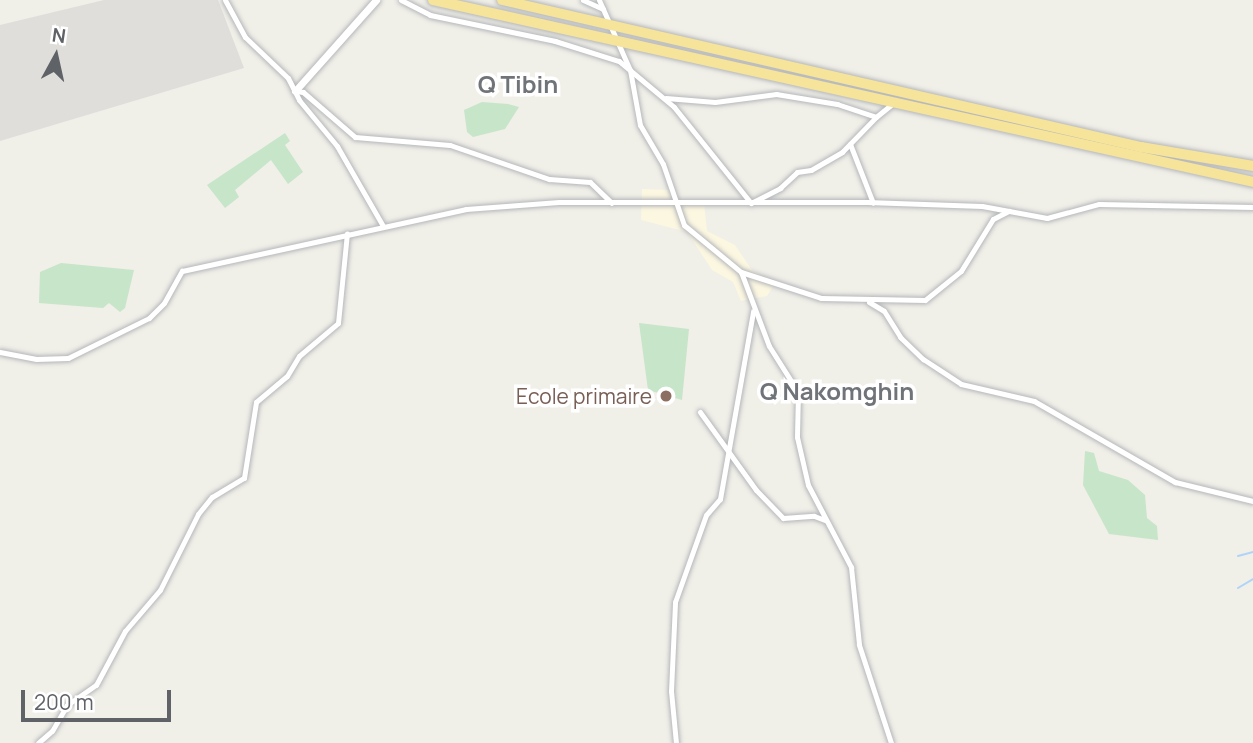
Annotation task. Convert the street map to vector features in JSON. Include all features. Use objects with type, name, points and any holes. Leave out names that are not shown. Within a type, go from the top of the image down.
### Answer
[{"type":"highway","points":[[433,0],[1253,182]]},
{"type":"highway","points":[[502,0],[1141,147],[1253,166]]},
{"type":"street","points":[[225,0],[245,37],[276,63],[337,146],[383,226]]},
{"type":"street","points":[[295,91],[376,0]]},
{"type":"street","points":[[401,0],[430,15],[489,24],[599,54],[630,70],[666,98],[751,203]]},
{"type":"street","points":[[583,0],[603,9]]},
{"type":"street","points":[[599,0],[630,70],[640,125],[658,153],[687,232],[741,272],[821,298],[914,302],[937,293],[973,258],[993,219],[1009,211]]},
{"type":"street","points":[[295,91],[303,92],[355,137],[450,145],[549,179],[590,182],[615,204]]},
{"type":"street","points":[[666,98],[715,102],[776,94],[837,104],[876,117]]},
{"type":"street","points":[[751,203],[780,188],[797,172],[811,170],[850,144],[892,104]]},
{"type":"street","points":[[850,144],[873,202]]},
{"type":"street","points":[[0,352],[36,359],[79,355],[149,317],[164,303],[182,271],[466,209],[559,202],[873,202],[963,204],[1047,218],[1099,204],[1253,207]]},
{"type":"street","points":[[38,743],[52,731],[68,705],[96,685],[125,631],[160,590],[198,514],[212,497],[244,478],[256,402],[286,376],[299,356],[338,323],[347,233]]},
{"type":"street","points":[[741,272],[769,346],[798,392],[799,447],[808,485],[851,568],[859,645],[891,743]]},
{"type":"street","points":[[869,302],[884,311],[900,337],[923,359],[961,384],[1034,401],[1175,482],[1253,501]]},
{"type":"street","points":[[676,743],[671,691],[675,602],[706,515],[720,499],[731,454],[754,308]]},
{"type":"street","points":[[701,412],[783,518],[814,516],[828,522]]},
{"type":"shaded area","points":[[104,0],[218,0],[244,68],[0,141],[0,25]]},
{"type":"shaded area","points":[[642,189],[670,190],[676,204],[704,203],[707,231],[735,245],[752,270],[775,283],[767,296],[741,301],[733,282],[712,270],[687,232],[641,220]]},
{"type":"green space","points":[[482,102],[519,107],[505,129],[473,137],[467,132],[464,110]]},
{"type":"green space","points":[[285,133],[290,141],[285,145],[303,172],[288,184],[271,160],[235,190],[239,197],[225,208],[207,185]]},
{"type":"green space","points":[[61,263],[134,270],[125,308],[120,312],[109,303],[103,308],[39,303],[40,272]]},
{"type":"green space","points":[[639,323],[689,329],[682,400],[648,390]]},
{"type":"green space","points":[[1085,451],[1094,453],[1099,471],[1128,480],[1145,495],[1147,518],[1157,526],[1158,540],[1109,534],[1083,485]]},
{"type":"waterway","points":[[1238,556],[1253,552]]},
{"type":"waterway","points":[[1238,588],[1253,579]]},
{"type":"place","name":"Ecole primaire","points":[[666,396]]},
{"type":"district","name":"Q Tibin","points":[[518,84]]},
{"type":"district","name":"Q Nakomghin","points":[[837,391]]}]
